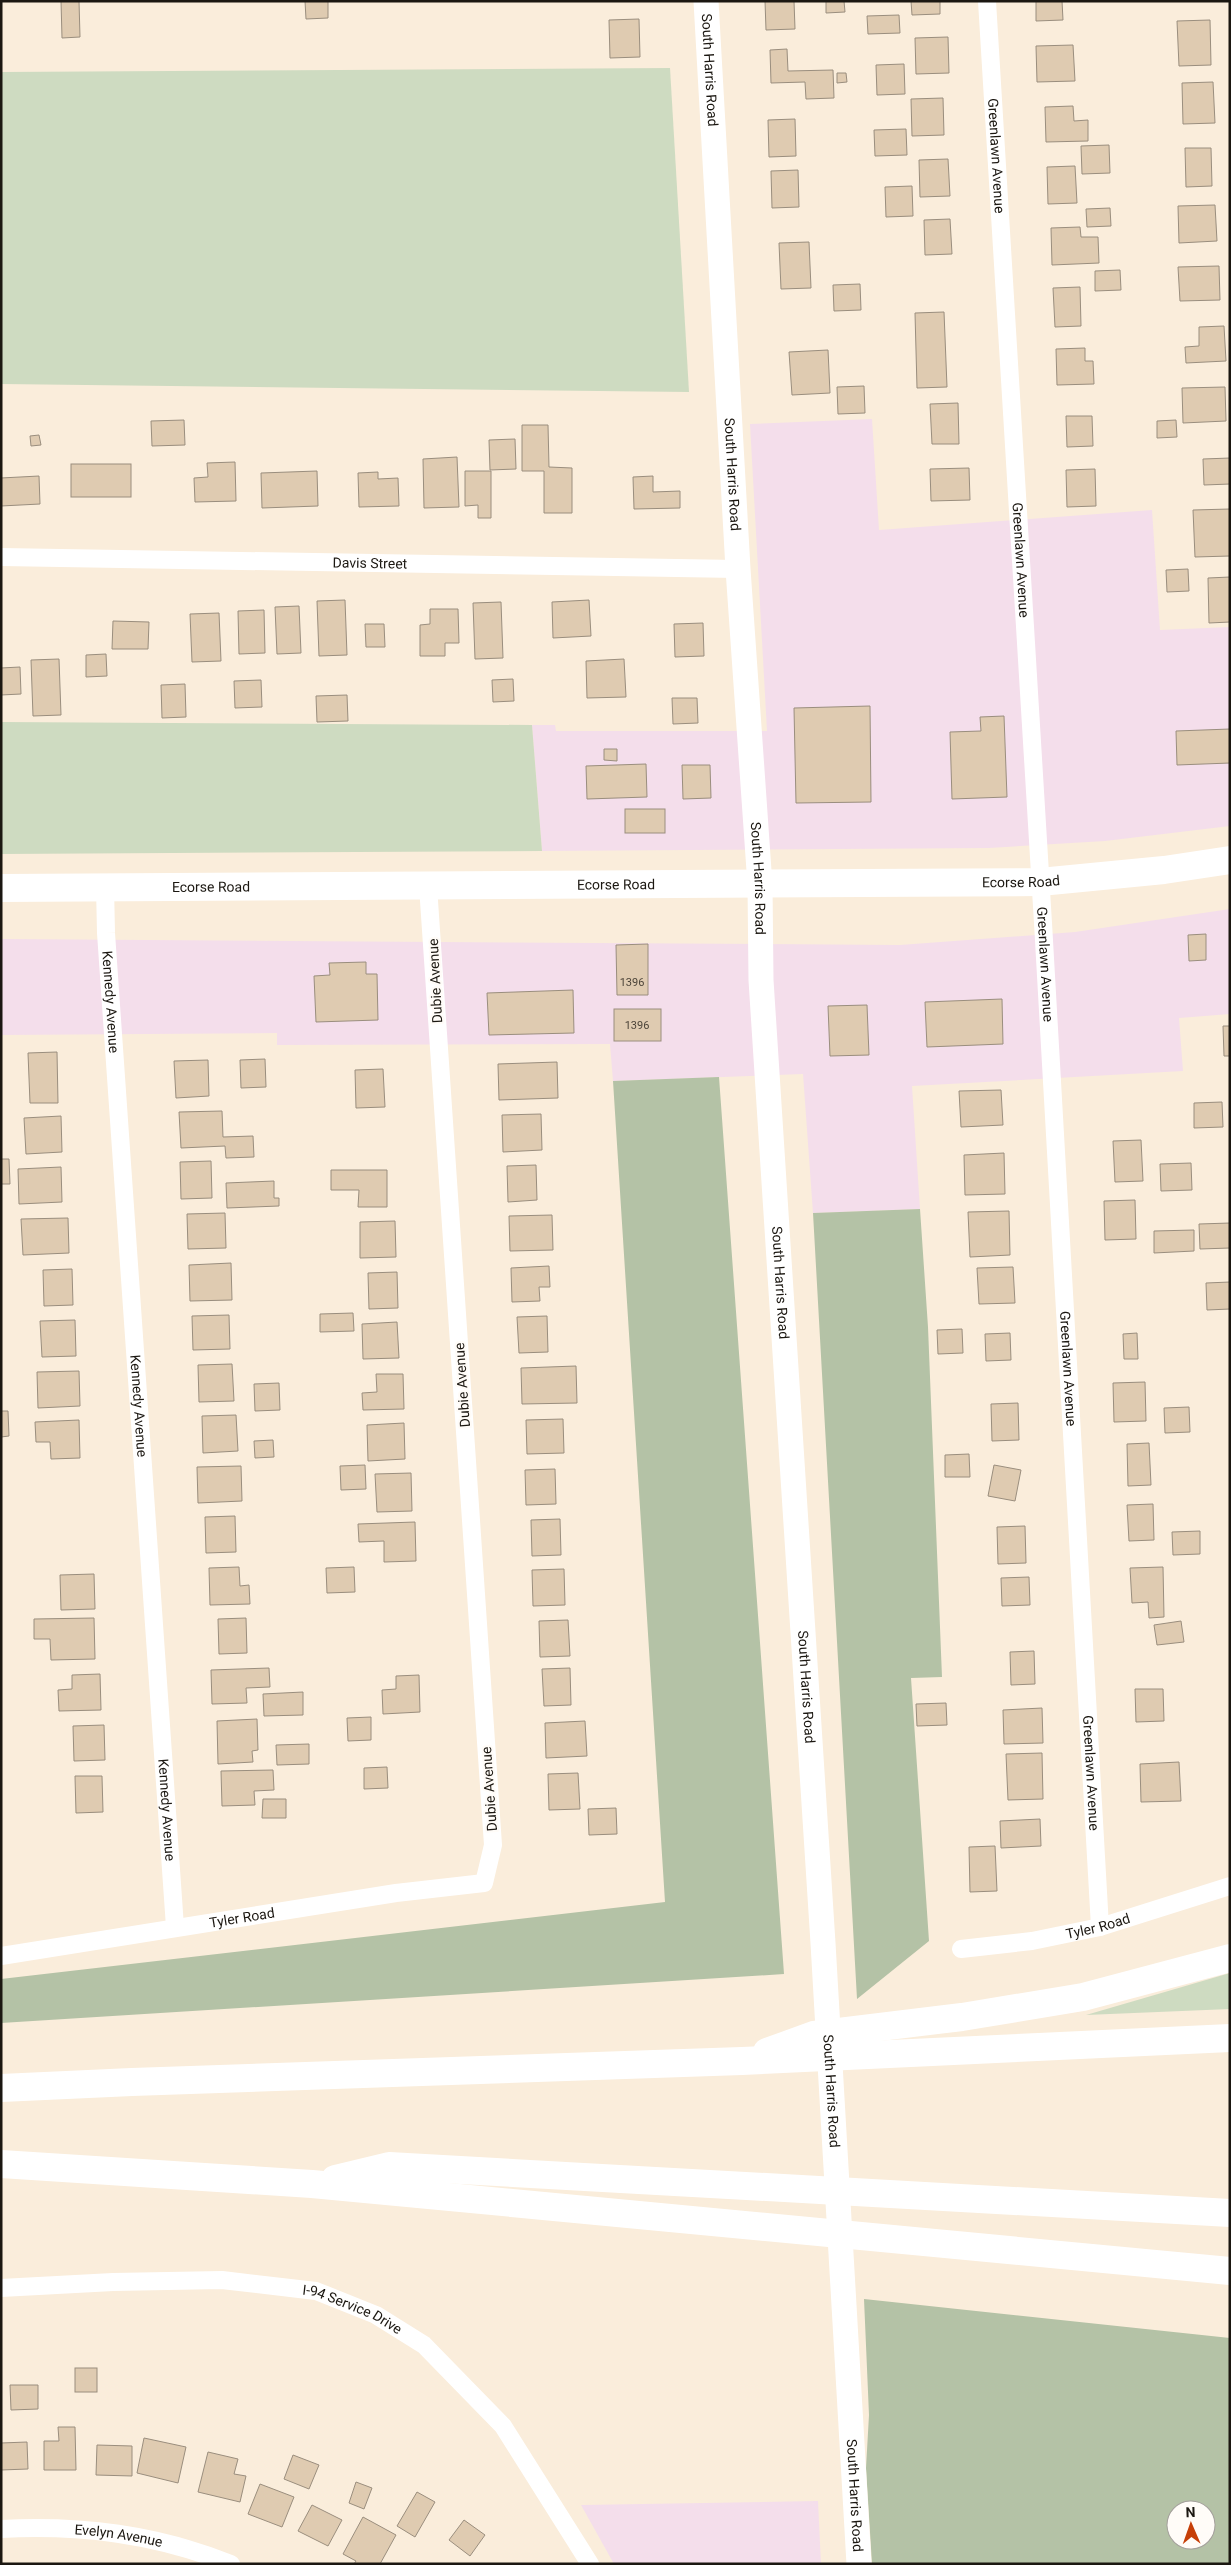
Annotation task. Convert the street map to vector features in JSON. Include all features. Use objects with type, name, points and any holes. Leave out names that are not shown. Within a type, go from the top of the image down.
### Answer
[{"type":"main road","name":"South Harris Road","points":[[706,1],[738,568],[760,885],[761,989],[823,1944],[859,2564]]},
{"type":"main road","name":"Ecorse Road","points":[[1,888],[1040,882],[1164,870],[1230,860]]},
{"type":"main road","points":[[742,2061],[814,2035],[962,2018],[1083,1997],[1230,1958]]},
{"type":"main road","points":[[1,2088],[742,2061],[1230,2038]]},
{"type":"main road","points":[[1,2164],[312,2184],[1230,2271]]},
{"type":"main road","points":[[312,2184],[389,2166],[1230,2213]]},
{"type":"street","name":"Greenlawn Avenue","points":[[987,1],[1100,1927]]},
{"type":"street","name":"Davis Street","points":[[1,557],[738,568]]},
{"type":"street","name":"Kennedy Avenue","points":[[105,886],[107,943],[144,1499],[176,1927]]},
{"type":"street","name":"Dubie Avenue","points":[[428,886],[493,1845],[484,1883]]},
{"type":"street","name":"Tyler Road","points":[[1,1956],[396,1892],[484,1883]]},
{"type":"street","name":"Tyler Road","points":[[961,1949],[1032,1941],[1100,1927],[1230,1886]]},
{"type":"street","name":"I-94 Service Drive","points":[[1,2288],[113,2282],[222,2280],[316,2290],[376,2315],[424,2345],[503,2426],[590,2564]]},
{"type":"street","name":"Evelyn Avenue","points":[[1,2529],[77,2528],[145,2537],[230,2564]]},
{"type":"shaded area","points":[[872,419],[879,530],[1152,510],[1160,630],[1230,627],[1230,826],[1105,841],[989,848],[542,851],[532,725],[555,725],[556,731],[767,731],[750,424]]},
{"type":"shaded area","points":[[1230,909],[1230,1014],[1179,1018],[1183,1071],[912,1086],[920,1209],[813,1213],[803,1074],[613,1081],[610,1044],[277,1045],[277,1033],[1,1035],[1,939],[900,945],[1075,932]]},
{"type":"shaded area","points":[[818,2501],[821,2564],[614,2564],[581,2505]]},
{"type":"green space","points":[[670,68],[689,392],[1,384],[1,72]]},
{"type":"green space","points":[[1,722],[532,725],[542,851],[1,854]]},
{"type":"green space","points":[[719,1077],[784,1974],[1,2023],[1,1979],[665,1902],[613,1081]]},
{"type":"green space","points":[[920,1209],[928,1327],[942,1677],[911,1678],[929,1941],[857,1999],[813,1213]]},
{"type":"green space","points":[[1230,1973],[1230,2009],[1086,2015]]},
{"type":"green space","points":[[864,2299],[1230,2338],[1230,2564],[872,2564],[866,2468],[869,2415]]},
{"type":"building","points":[[61,1],[79,1],[80,37],[62,38]]},
{"type":"building","points":[[305,1],[328,1],[328,18],[306,19]]},
{"type":"building","points":[[765,1],[794,1],[795,29],[766,30]]},
{"type":"building","points":[[826,1],[844,1],[845,12],[826,13]]},
{"type":"building","points":[[911,1],[940,1],[940,14],[912,15]]},
{"type":"building","points":[[1036,1],[1062,1],[1063,20],[1036,21]]},
{"type":"building","points":[[899,15],[900,33],[868,34],[867,16]]},
{"type":"building","points":[[639,19],[640,57],[610,58],[609,20]]},
{"type":"building","points":[[1210,20],[1211,65],[1179,66],[1177,21]]},
{"type":"building","points":[[948,37],[949,73],[916,74],[915,38]]},
{"type":"building","points":[[1073,45],[1075,81],[1037,82],[1036,46]]},
{"type":"building","points":[[787,49],[788,71],[833,70],[834,98],[806,99],[805,82],[771,83],[770,50]]},
{"type":"building","points":[[904,64],[905,94],[877,95],[876,65]]},
{"type":"building","points":[[837,73],[846,73],[847,82],[837,83]]},
{"type":"building","points":[[1213,82],[1215,123],[1183,124],[1182,83]]},
{"type":"building","points":[[943,98],[944,135],[912,136],[911,99]]},
{"type":"building","points":[[1073,106],[1074,121],[1088,120],[1088,141],[1046,142],[1045,107]]},
{"type":"building","points":[[795,119],[796,156],[769,157],[768,120]]},
{"type":"building","points":[[906,129],[907,155],[875,156],[874,130]]},
{"type":"building","points":[[1109,145],[1110,173],[1082,174],[1081,146]]},
{"type":"building","points":[[1185,148],[1211,148],[1212,186],[1186,187]]},
{"type":"building","points":[[948,159],[950,196],[920,197],[919,160]]},
{"type":"building","points":[[1075,166],[1077,203],[1048,204],[1047,167]]},
{"type":"building","points":[[798,170],[799,207],[772,208],[771,171]]},
{"type":"building","points":[[912,186],[913,216],[886,217],[885,187]]},
{"type":"building","points":[[1215,205],[1217,241],[1179,243],[1178,206]]},
{"type":"building","points":[[1110,208],[1111,226],[1087,227],[1086,209]]},
{"type":"building","points":[[950,219],[952,254],[925,255],[924,220]]},
{"type":"building","points":[[1080,227],[1081,237],[1098,237],[1099,263],[1052,265],[1051,228]]},
{"type":"building","points":[[809,242],[811,288],[781,289],[779,243]]},
{"type":"building","points":[[1219,266],[1220,300],[1180,301],[1178,267]]},
{"type":"building","points":[[1120,270],[1121,290],[1095,291],[1095,271]]},
{"type":"building","points":[[860,284],[861,310],[834,311],[833,285]]},
{"type":"building","points":[[1080,287],[1081,326],[1055,327],[1053,288]]},
{"type":"building","points":[[944,312],[947,387],[917,388],[915,313]]},
{"type":"building","points":[[1224,326],[1226,361],[1186,363],[1185,347],[1199,346],[1199,327]]},
{"type":"building","points":[[1085,348],[1085,361],[1093,361],[1094,384],[1057,385],[1056,349]]},
{"type":"building","points":[[828,350],[830,393],[792,395],[789,352]]},
{"type":"building","points":[[864,386],[865,413],[838,414],[837,387]]},
{"type":"building","points":[[1225,387],[1226,421],[1183,423],[1182,388]]},
{"type":"building","points":[[958,403],[959,444],[932,444],[930,404]]},
{"type":"building","points":[[1066,416],[1092,416],[1093,446],[1067,447]]},
{"type":"building","points":[[184,420],[185,445],[152,446],[151,421]]},
{"type":"building","points":[[1176,420],[1177,437],[1157,438],[1157,421]]},
{"type":"building","points":[[522,425],[548,425],[549,467],[572,468],[572,513],[544,513],[544,471],[522,471]]},
{"type":"building","points":[[39,435],[41,445],[31,446],[30,436]]},
{"type":"building","points":[[515,439],[516,469],[490,470],[489,440]]},
{"type":"building","points":[[457,457],[459,507],[424,508],[423,459]]},
{"type":"building","points":[[1230,458],[1230,484],[1204,485],[1203,459]]},
{"type":"building","points":[[235,462],[236,501],[195,502],[194,478],[208,477],[207,463]]},
{"type":"building","points":[[71,464],[131,464],[131,497],[71,497]]},
{"type":"building","points":[[969,468],[970,500],[931,501],[930,469]]},
{"type":"building","points":[[1095,469],[1096,506],[1067,507],[1066,470]]},
{"type":"building","points":[[317,471],[318,506],[262,508],[261,473]]},
{"type":"building","points":[[465,471],[491,471],[491,518],[478,518],[478,505],[465,506]]},
{"type":"building","points":[[378,472],[378,479],[398,478],[399,506],[359,507],[358,473]]},
{"type":"building","points":[[39,476],[40,504],[1,506],[1,478]]},
{"type":"building","points":[[653,476],[653,492],[680,491],[680,508],[634,509],[633,477]]},
{"type":"building","points":[[1230,509],[1230,556],[1195,557],[1193,510]]},
{"type":"building","points":[[1188,569],[1189,591],[1167,592],[1166,570]]},
{"type":"building","points":[[1230,577],[1230,622],[1209,623],[1208,578]]},
{"type":"building","points":[[345,600],[347,655],[319,656],[317,601]]},
{"type":"building","points":[[589,600],[591,636],[553,638],[552,602]]},
{"type":"building","points":[[501,602],[503,658],[475,659],[473,603]]},
{"type":"building","points":[[299,606],[301,653],[277,654],[275,607]]},
{"type":"building","points":[[430,609],[458,609],[459,643],[445,643],[445,656],[420,656],[420,625],[430,624]]},
{"type":"building","points":[[264,610],[265,653],[239,654],[238,611]]},
{"type":"building","points":[[219,613],[221,661],[192,662],[190,614]]},
{"type":"building","points":[[113,621],[149,622],[148,649],[112,649]]},
{"type":"building","points":[[703,623],[704,656],[675,657],[674,624]]},
{"type":"building","points":[[365,624],[384,624],[385,647],[366,647]]},
{"type":"building","points":[[106,654],[107,676],[86,677],[86,655]]},
{"type":"building","points":[[59,659],[61,715],[33,716],[31,660]]},
{"type":"building","points":[[624,659],[626,697],[587,698],[586,661]]},
{"type":"building","points":[[20,667],[21,694],[1,695],[1,668]]},
{"type":"building","points":[[513,679],[514,701],[493,702],[492,680]]},
{"type":"building","points":[[261,680],[262,707],[235,708],[234,681]]},
{"type":"building","points":[[185,684],[186,717],[162,718],[161,685]]},
{"type":"building","points":[[347,695],[348,721],[317,722],[316,696]]},
{"type":"building","points":[[672,698],[697,698],[698,723],[673,724]]},
{"type":"building","points":[[870,706],[871,802],[796,803],[794,708]]},
{"type":"building","points":[[1004,716],[1007,797],[952,799],[950,732],[981,731],[980,717]]},
{"type":"building","points":[[1230,729],[1230,763],[1177,765],[1176,731]]},
{"type":"building","points":[[604,749],[617,749],[617,761],[604,760]]},
{"type":"building","points":[[646,764],[647,797],[587,799],[586,766]]},
{"type":"building","points":[[682,765],[710,765],[711,798],[683,799]]},
{"type":"building","points":[[625,809],[665,809],[665,833],[625,833]]},
{"type":"building","points":[[1206,934],[1206,960],[1189,961],[1188,935]]},
{"type":"building","points":[[648,944],[648,995],[617,995],[616,945]]},
{"type":"building","points":[[366,962],[366,974],[377,974],[378,1020],[316,1022],[314,976],[330,975],[329,963]]},
{"type":"building","points":[[573,990],[574,1033],[489,1035],[487,993]]},
{"type":"building","points":[[1002,999],[1003,1044],[927,1047],[925,1002]]},
{"type":"building","points":[[867,1005],[869,1055],[830,1056],[828,1006]]},
{"type":"building","points":[[614,1009],[661,1009],[661,1041],[614,1041]]},
{"type":"building","points":[[1223,1026],[1230,1026],[1230,1056],[1224,1056]]},
{"type":"building","points":[[57,1052],[58,1103],[30,1103],[28,1053]]},
{"type":"building","points":[[265,1059],[266,1087],[241,1088],[240,1060]]},
{"type":"building","points":[[208,1060],[209,1096],[176,1098],[174,1061]]},
{"type":"building","points":[[557,1062],[558,1098],[499,1100],[498,1064]]},
{"type":"building","points":[[383,1069],[385,1107],[356,1108],[355,1070]]},
{"type":"building","points":[[1001,1090],[1003,1125],[961,1127],[959,1091]]},
{"type":"building","points":[[1222,1102],[1223,1127],[1194,1128],[1194,1103]]},
{"type":"building","points":[[222,1111],[223,1137],[253,1136],[254,1157],[226,1158],[225,1146],[181,1148],[179,1112]]},
{"type":"building","points":[[541,1114],[542,1150],[503,1152],[502,1115]]},
{"type":"building","points":[[61,1116],[62,1152],[26,1154],[24,1118]]},
{"type":"building","points":[[1141,1140],[1143,1181],[1115,1182],[1113,1141]]},
{"type":"building","points":[[1004,1153],[1005,1194],[965,1195],[964,1155]]},
{"type":"building","points":[[1,1159],[9,1159],[10,1184],[1,1184]]},
{"type":"building","points":[[211,1161],[212,1198],[181,1199],[180,1162]]},
{"type":"building","points":[[1191,1163],[1192,1190],[1161,1191],[1160,1164]]},
{"type":"building","points":[[536,1165],[537,1200],[508,1202],[507,1166]]},
{"type":"building","points":[[61,1167],[62,1202],[19,1204],[18,1169]]},
{"type":"building","points":[[331,1170],[387,1170],[387,1207],[358,1207],[359,1190],[331,1190]]},
{"type":"building","points":[[274,1181],[274,1198],[279,1198],[279,1206],[227,1208],[226,1183]]},
{"type":"building","points":[[1135,1200],[1136,1239],[1105,1240],[1104,1201]]},
{"type":"building","points":[[1009,1211],[1010,1255],[970,1257],[968,1212]]},
{"type":"building","points":[[225,1213],[226,1248],[188,1249],[187,1214]]},
{"type":"building","points":[[552,1215],[553,1250],[510,1251],[509,1216]]},
{"type":"building","points":[[68,1218],[69,1253],[23,1255],[21,1219]]},
{"type":"building","points":[[395,1221],[396,1257],[360,1258],[360,1222]]},
{"type":"building","points":[[1230,1223],[1230,1248],[1200,1249],[1199,1224]]},
{"type":"building","points":[[1194,1230],[1194,1251],[1154,1253],[1154,1231]]},
{"type":"building","points":[[231,1263],[232,1300],[190,1301],[189,1265]]},
{"type":"building","points":[[549,1266],[550,1287],[539,1287],[540,1301],[512,1302],[511,1268]]},
{"type":"building","points":[[1013,1267],[1015,1303],[979,1304],[977,1268]]},
{"type":"building","points":[[72,1269],[73,1305],[44,1306],[43,1270]]},
{"type":"building","points":[[397,1272],[398,1308],[369,1309],[368,1273]]},
{"type":"building","points":[[1230,1282],[1230,1309],[1207,1310],[1206,1283]]},
{"type":"building","points":[[353,1313],[354,1331],[320,1332],[320,1314]]},
{"type":"building","points":[[229,1315],[230,1349],[193,1350],[192,1316]]},
{"type":"building","points":[[547,1316],[548,1352],[519,1353],[517,1317]]},
{"type":"building","points":[[75,1320],[76,1356],[42,1357],[40,1321]]},
{"type":"building","points":[[397,1322],[399,1358],[363,1359],[362,1324]]},
{"type":"building","points":[[962,1329],[963,1353],[938,1354],[937,1330]]},
{"type":"building","points":[[1010,1333],[1011,1360],[986,1361],[985,1334]]},
{"type":"building","points":[[1137,1333],[1138,1359],[1124,1359],[1123,1334]]},
{"type":"building","points":[[232,1364],[234,1401],[199,1402],[198,1365]]},
{"type":"building","points":[[576,1366],[577,1403],[522,1404],[521,1368]]},
{"type":"building","points":[[79,1371],[80,1406],[38,1408],[37,1372]]},
{"type":"building","points":[[376,1374],[403,1374],[404,1409],[363,1410],[362,1393],[377,1392]]},
{"type":"building","points":[[1145,1382],[1146,1421],[1114,1422],[1113,1383]]},
{"type":"building","points":[[279,1383],[280,1410],[255,1411],[254,1384]]},
{"type":"building","points":[[1018,1403],[1019,1440],[992,1441],[991,1404]]},
{"type":"building","points":[[1189,1407],[1190,1432],[1165,1433],[1164,1408]]},
{"type":"building","points":[[1,1411],[8,1411],[9,1436],[1,1437]]},
{"type":"building","points":[[236,1415],[238,1451],[203,1453],[202,1416]]},
{"type":"building","points":[[563,1419],[564,1453],[527,1454],[526,1420]]},
{"type":"building","points":[[79,1420],[80,1458],[51,1459],[50,1442],[36,1442],[35,1422]]},
{"type":"building","points":[[404,1423],[405,1459],[368,1461],[367,1425]]},
{"type":"building","points":[[273,1440],[274,1457],[255,1458],[254,1441]]},
{"type":"building","points":[[1149,1443],[1151,1485],[1128,1486],[1127,1444]]},
{"type":"building","points":[[969,1454],[970,1477],[945,1477],[945,1455]]},
{"type":"building","points":[[365,1465],[366,1489],[341,1490],[340,1466]]},
{"type":"building","points":[[994,1465],[1021,1470],[1015,1501],[988,1496]]},
{"type":"building","points":[[241,1466],[242,1501],[198,1503],[197,1467]]},
{"type":"building","points":[[555,1469],[556,1504],[526,1505],[525,1470]]},
{"type":"building","points":[[411,1473],[412,1511],[377,1512],[375,1474]]},
{"type":"building","points":[[1153,1504],[1154,1540],[1129,1541],[1127,1505]]},
{"type":"building","points":[[235,1516],[236,1552],[206,1553],[205,1517]]},
{"type":"building","points":[[560,1519],[561,1555],[532,1556],[531,1520]]},
{"type":"building","points":[[415,1522],[416,1561],[384,1562],[384,1541],[359,1542],[358,1524]]},
{"type":"building","points":[[1025,1526],[1026,1563],[998,1564],[997,1527]]},
{"type":"building","points":[[1200,1531],[1200,1554],[1173,1555],[1172,1532]]},
{"type":"building","points":[[239,1567],[240,1586],[249,1585],[250,1604],[210,1605],[209,1568]]},
{"type":"building","points":[[354,1567],[355,1592],[327,1593],[326,1568]]},
{"type":"building","points":[[1163,1567],[1164,1617],[1149,1618],[1148,1602],[1132,1603],[1130,1568]]},
{"type":"building","points":[[564,1569],[565,1605],[533,1606],[532,1570]]},
{"type":"building","points":[[94,1574],[95,1609],[61,1610],[60,1575]]},
{"type":"building","points":[[1029,1577],[1030,1605],[1002,1606],[1001,1578]]},
{"type":"building","points":[[94,1618],[95,1659],[51,1660],[50,1639],[34,1639],[34,1619]]},
{"type":"building","points":[[246,1618],[247,1653],[219,1654],[218,1619]]},
{"type":"building","points":[[568,1620],[570,1656],[540,1657],[539,1621]]},
{"type":"building","points":[[1181,1621],[1184,1642],[1157,1645],[1154,1625]]},
{"type":"building","points":[[1034,1651],[1035,1684],[1011,1685],[1010,1652]]},
{"type":"building","points":[[269,1668],[270,1687],[246,1688],[247,1703],[212,1704],[211,1670]]},
{"type":"building","points":[[570,1668],[571,1705],[544,1706],[542,1669]]},
{"type":"building","points":[[100,1674],[101,1710],[59,1711],[58,1690],[72,1689],[72,1675]]},
{"type":"building","points":[[419,1675],[420,1712],[383,1714],[382,1690],[396,1689],[396,1676]]},
{"type":"building","points":[[1135,1689],[1163,1689],[1164,1721],[1136,1722]]},
{"type":"building","points":[[303,1692],[303,1715],[264,1716],[263,1694]]},
{"type":"building","points":[[946,1703],[947,1725],[917,1726],[916,1704]]},
{"type":"building","points":[[1042,1708],[1043,1743],[1004,1744],[1003,1710]]},
{"type":"building","points":[[371,1717],[371,1740],[348,1741],[347,1718]]},
{"type":"building","points":[[257,1719],[258,1750],[252,1751],[253,1762],[218,1764],[217,1721]]},
{"type":"building","points":[[585,1721],[587,1756],[546,1758],[545,1723]]},
{"type":"building","points":[[104,1725],[105,1760],[74,1761],[73,1726]]},
{"type":"building","points":[[309,1744],[309,1764],[277,1765],[276,1745]]},
{"type":"building","points":[[1042,1753],[1043,1799],[1008,1800],[1006,1754]]},
{"type":"building","points":[[1179,1762],[1181,1801],[1141,1802],[1140,1764]]},
{"type":"building","points":[[387,1767],[388,1788],[364,1789],[364,1768]]},
{"type":"building","points":[[273,1770],[274,1790],[254,1791],[255,1805],[222,1806],[221,1771]]},
{"type":"building","points":[[578,1773],[580,1809],[549,1810],[548,1774]]},
{"type":"building","points":[[75,1776],[102,1776],[103,1812],[76,1813]]},
{"type":"building","points":[[263,1799],[286,1799],[286,1818],[262,1818]]},
{"type":"building","points":[[616,1808],[617,1834],[589,1835],[588,1809]]},
{"type":"building","points":[[1040,1819],[1041,1846],[1001,1848],[1000,1821]]},
{"type":"building","points":[[995,1846],[997,1891],[970,1892],[969,1847]]},
{"type":"building","points":[[75,2368],[97,2368],[97,2392],[75,2392]]},
{"type":"building","points":[[10,2385],[38,2385],[38,2409],[11,2410]]},
{"type":"building","points":[[58,2427],[75,2427],[76,2470],[44,2470],[44,2441],[59,2441]]},
{"type":"building","points":[[144,2438],[186,2447],[178,2483],[137,2473]]},
{"type":"building","points":[[27,2442],[28,2469],[1,2470],[1,2443]]},
{"type":"building","points":[[97,2445],[132,2446],[132,2476],[96,2475]]},
{"type":"building","points":[[208,2452],[238,2459],[234,2474],[246,2476],[240,2502],[198,2492]]},
{"type":"building","points":[[293,2455],[319,2465],[309,2489],[284,2479]]},
{"type":"building","points":[[356,2482],[372,2488],[364,2509],[349,2503]]},
{"type":"building","points":[[260,2484],[294,2497],[282,2527],[248,2514]]},
{"type":"building","points":[[417,2492],[435,2502],[415,2537],[397,2526]]},
{"type":"building","points":[[312,2505],[342,2520],[328,2546],[298,2531]]},
{"type":"building","points":[[363,2517],[396,2535],[380,2564],[354,2564],[356,2561],[343,2554]]},
{"type":"building","points":[[464,2520],[485,2535],[470,2556],[449,2540]]}]
